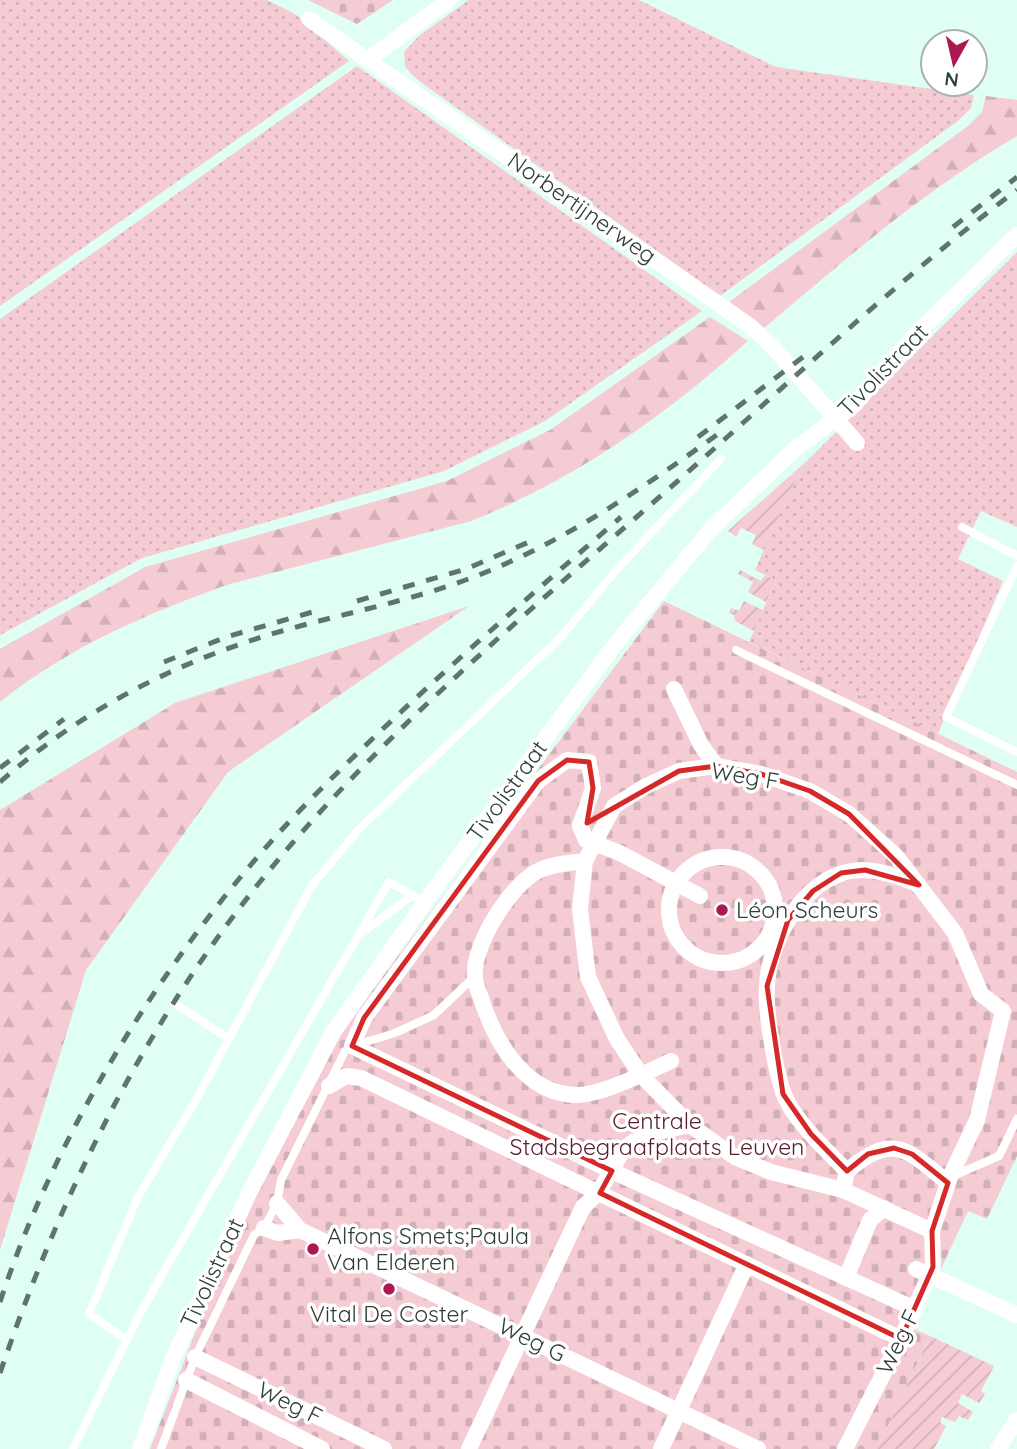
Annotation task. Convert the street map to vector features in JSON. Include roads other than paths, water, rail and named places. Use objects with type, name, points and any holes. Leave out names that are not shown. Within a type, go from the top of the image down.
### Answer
[{"type":"street","points":[[369,59],[449,0]]},
{"type":"street","name":"Norbertijnerweg","points":[[309,19],[750,326],[773,347],[857,443]]},
{"type":"street","name":"Tivolistraat","points":[[141,1449],[173,1358],[249,1193],[334,1031],[419,899],[613,647],[711,529],[795,449],[853,406],[914,337],[1017,236]]},
{"type":"street","points":[[674,689],[701,745],[716,766]]},
{"type":"street","points":[[700,896],[620,853],[593,845],[581,834],[580,826],[593,788],[589,762],[567,760],[538,781],[364,1018],[352,1046],[612,1171],[915,1309]]},
{"type":"street","name":"Weg F","points":[[845,1449],[915,1309],[923,1272],[933,1267],[932,1231],[949,1180],[977,1120],[1003,1011],[981,994],[955,933],[882,841],[849,814],[810,792],[761,774],[716,766],[678,771],[646,786],[614,806],[585,861],[580,909],[589,977],[617,1039],[641,1075],[690,1125],[735,1157],[771,1172],[843,1190],[932,1231]]},
{"type":"street","points":[[710,859],[738,860],[750,865],[761,874],[774,898],[775,912],[768,937],[758,948],[734,961],[720,963],[696,956],[684,946],[671,922],[669,908],[677,882],[686,871],[710,859]]},
{"type":"street","points":[[585,861],[538,871],[513,890],[486,934],[474,977],[496,1040],[506,1055],[534,1079],[559,1092],[577,1095],[641,1075],[671,1061]]},
{"type":"street","points":[[847,1171],[811,1134],[783,1094],[766,986],[771,962],[788,920],[800,903],[841,873],[865,870],[898,876],[919,886]]},
{"type":"street","points":[[329,1086],[346,1076],[362,1078],[901,1339]]},
{"type":"street","points":[[469,1449],[583,1207],[600,1193],[625,1148],[633,1142],[690,1125]]},
{"type":"street","points":[[843,1190],[847,1171],[868,1154],[894,1147],[912,1154],[949,1180]]},
{"type":"street","name":"Weg G","points":[[277,1203],[300,1230],[758,1449]]},
{"type":"street","points":[[846,1278],[870,1220],[884,1208]]},
{"type":"street","points":[[264,1228],[278,1233],[300,1230]]},
{"type":"street","points":[[661,1449],[747,1264]]},
{"type":"street","points":[[923,1272],[1017,1315]]},
{"type":"street","name":"Weg F","points":[[195,1357],[384,1449]]},
{"type":"street","points":[[186,1380],[321,1449]]},
{"type":"street","points":[[998,1449],[1017,1420]]},
{"type":"lane","points":[[127,1340],[89,1314],[136,1199],[198,1096],[311,887],[359,829],[561,638],[635,549],[722,459]]},
{"type":"lane","points":[[962,527],[1017,556]]},
{"type":"lane","points":[[1016,573],[946,717],[1017,752]]},
{"type":"lane","points":[[736,650],[1017,785]]},
{"type":"lane","points":[[73,1449],[127,1340],[357,936],[389,882],[419,899],[357,936]]},
{"type":"lane","points":[[161,1449],[195,1357],[254,1235],[264,1228],[277,1203],[281,1180],[329,1086],[338,1060],[352,1046],[395,1033],[434,1014],[474,977]]},
{"type":"lane","points":[[174,1003],[228,1038]]},
{"type":"lane","points":[[949,1180],[999,1156],[1017,1119]]},
{"type":"railway","points":[[953,227],[1017,177]]},
{"type":"railway","points":[[0,1373],[49,1243],[77,1179],[141,1056],[217,939],[305,828],[405,725],[511,627],[885,297],[1017,190]]},
{"type":"railway","points":[[698,437],[807,354]]},
{"type":"railway","points":[[0,782],[64,732],[98,710],[168,673],[243,643],[425,593],[504,564],[599,514],[718,434]]},
{"type":"railway","points":[[0,1302],[25,1235],[89,1099],[128,1033],[216,908],[263,851],[349,761],[464,654],[621,517]]},
{"type":"railway","points":[[357,601],[466,569],[529,542]]},
{"type":"railway","points":[[164,662],[226,637],[316,611]]},
{"type":"railway","points":[[0,768],[64,719]]},
{"type":"place","name":"Léon Scheurs","points":[[722,910]]},
{"type":"place","name":"Alfons Smets;Paula Van Elderen","points":[[313,1249]]},
{"type":"place","name":"Vital De Coster","points":[[389,1289]]},
{"type":"park label","name":"Centrale Stadsbegraafplaats Leuven","points":[[657,1134]]}]
